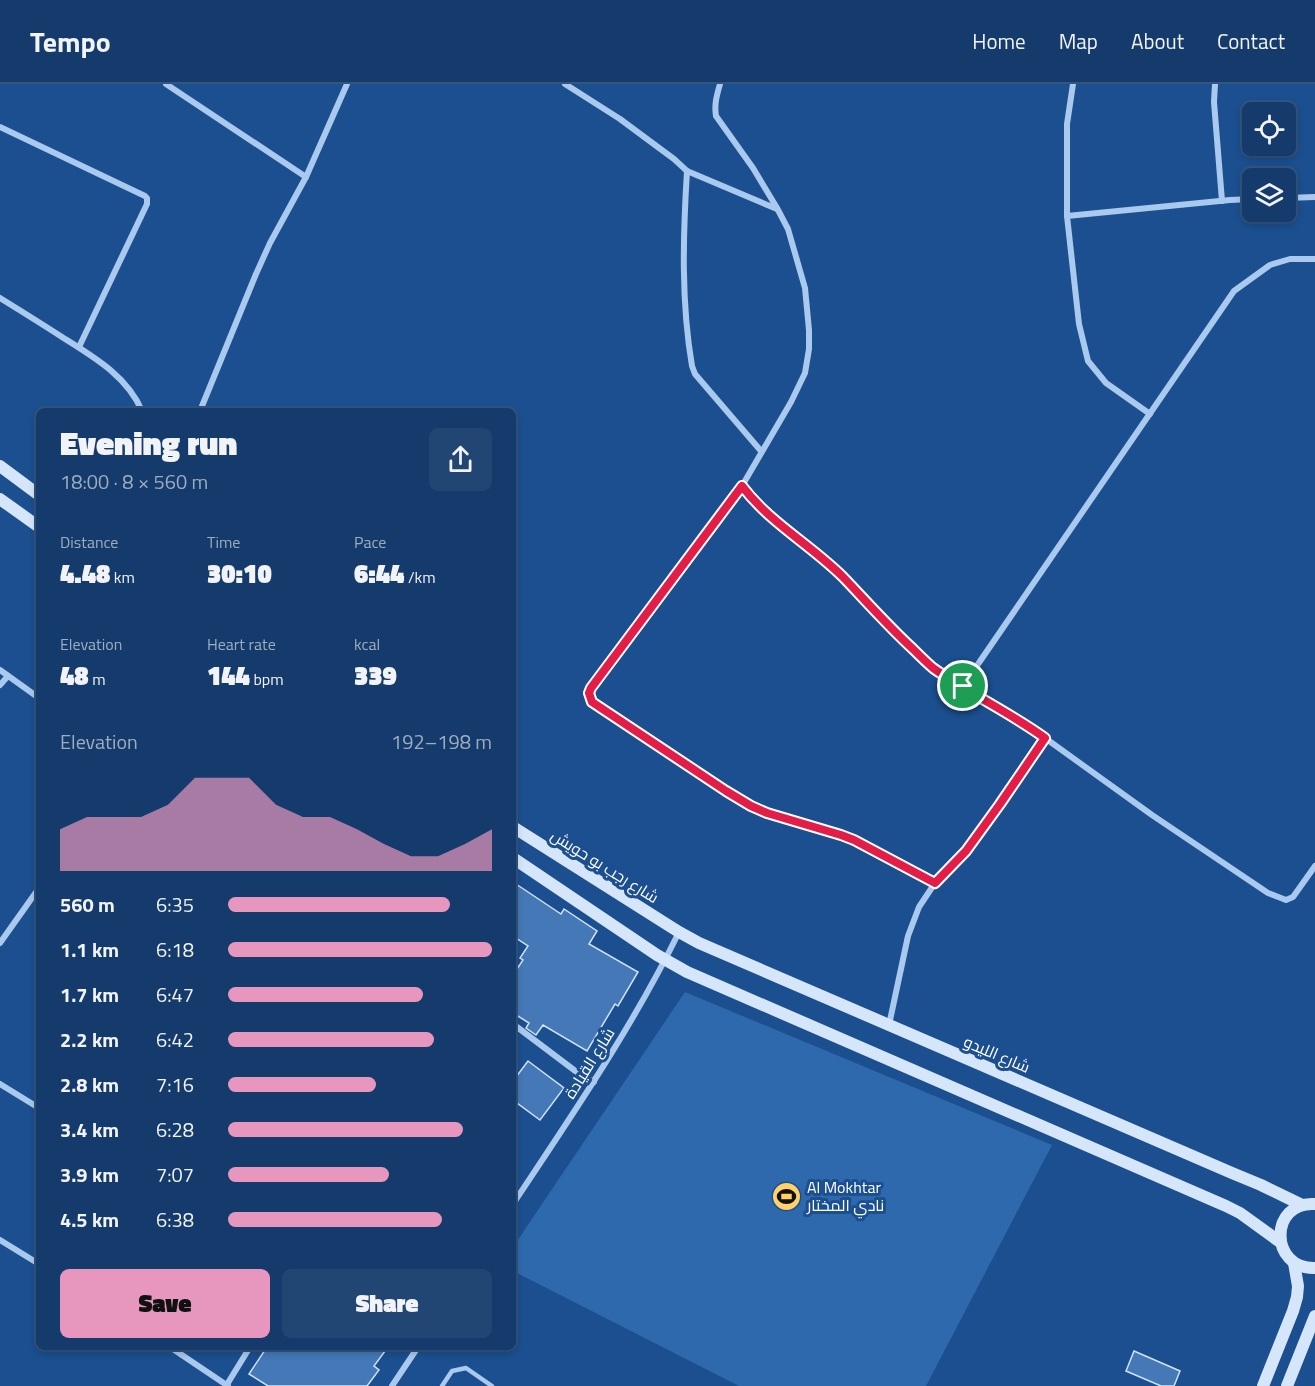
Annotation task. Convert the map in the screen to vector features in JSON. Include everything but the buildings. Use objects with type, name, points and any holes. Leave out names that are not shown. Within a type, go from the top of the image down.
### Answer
[{"type":"main road","points":[[0,466],[36,493]]},
{"type":"main road","points":[[0,499],[36,525]]},
{"type":"main road","name":"شارع رجب بو حويش","points":[[516,829],[679,932]]},
{"type":"main road","points":[[516,860],[687,972],[1226,1206],[1240,1213],[1280,1242],[1294,1263],[1302,1267],[1315,1268]]},
{"type":"main road","name":"شارع الليدو","points":[[679,932],[699,943],[1309,1204]]},
{"type":"main road","points":[[1280,1242],[1284,1219],[1295,1208],[1309,1204]]},
{"type":"main road","points":[[1263,1386],[1298,1297],[1294,1263]]},
{"type":"main road","points":[[1287,1386],[1315,1316]]},
{"type":"street","points":[[166,84],[306,177]]},
{"type":"street","points":[[201,408],[266,253],[306,177],[347,84]]},
{"type":"street","points":[[565,84],[620,120],[687,171],[777,209]]},
{"type":"street","points":[[720,84],[715,99],[716,116],[753,168],[788,229],[805,288],[809,330],[805,373],[791,402],[742,486],[589,693],[592,702],[751,806],[848,837],[935,883]]},
{"type":"street","points":[[1073,84],[1067,124],[1067,216],[1079,324],[1088,361],[1106,382],[1150,414]]},
{"type":"street","points":[[1215,84],[1214,102],[1222,201]]},
{"type":"street","points":[[0,127],[147,198],[147,204],[79,347]]},
{"type":"street","points":[[687,171],[683,238],[686,309],[692,366],[695,374],[761,451]]},
{"type":"street","points":[[1296,198],[1315,197]]},
{"type":"street","points":[[1067,216],[1242,200]]},
{"type":"street","points":[[963,686],[1234,291],[1270,266],[1290,259],[1315,259]]},
{"type":"street","points":[[0,298],[99,360],[119,377],[131,391],[140,408]]},
{"type":"street","points":[[742,486],[768,516],[842,577],[894,632],[932,667],[1033,729],[1268,894],[1286,900],[1293,897],[1315,866]]},
{"type":"street","points":[[0,670],[36,696]]},
{"type":"street","points":[[0,685],[8,676]]},
{"type":"street","points":[[889,1025],[908,936],[919,907],[935,883],[973,842],[1045,738]]},
{"type":"street","points":[[0,943],[36,892]]},
{"type":"street","name":"شارع القيادة","points":[[516,1199],[629,1025],[679,932]]},
{"type":"street","points":[[516,1026],[582,1076],[594,1082]]},
{"type":"street","points":[[0,1084],[36,1106]]},
{"type":"street","points":[[0,1240],[36,1262]]},
{"type":"street","points":[[174,1350],[227,1386],[248,1350]]},
{"type":"street","points":[[392,1386],[416,1350]]},
{"type":"lane","points":[[442,1386],[452,1371],[466,1368],[492,1386]]},
{"type":"shaded area","name":"Al Mokhtar نادي المختار","points":[[685,992],[1052,1145],[926,1386],[739,1386],[516,1273],[516,1243]]},
{"type":"place","name":"Al Mokhtar نادي المختار","points":[[786,1196]]},
{"type":"route","points":[[742,486],[768,516],[842,577],[894,632],[932,667],[963,686],[1045,738],[966,851],[935,883],[854,840],[751,806],[592,702],[589,693],[742,486]]}]
